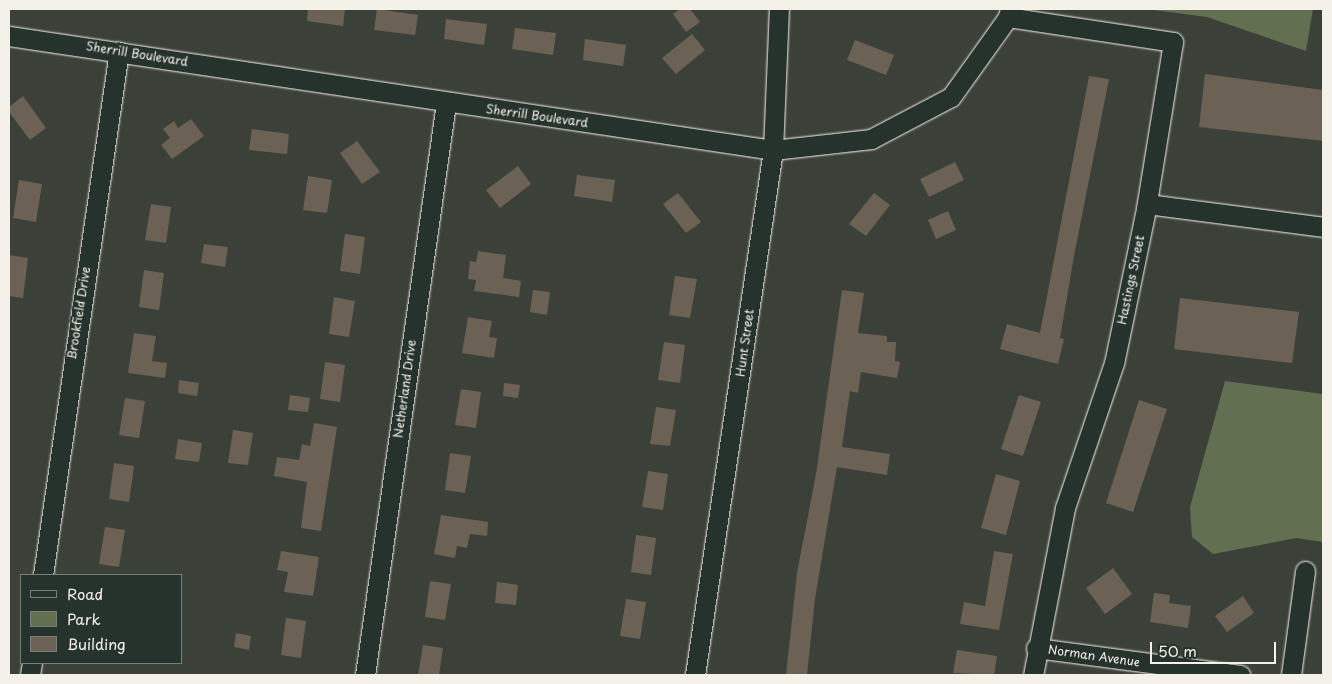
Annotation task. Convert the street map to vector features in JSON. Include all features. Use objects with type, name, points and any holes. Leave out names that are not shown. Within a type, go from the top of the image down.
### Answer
[{"type":"street","name":"Hunt Street","points":[[695,675],[774,150],[779,9]]},
{"type":"street","name":"Sherrill Boulevard","points":[[9,36],[119,51],[446,103],[774,150],[871,140],[951,97],[1009,13]]},
{"type":"street","name":"Hastings Street","points":[[1009,13],[1173,42],[1147,204],[1114,363],[1065,508],[1036,648],[1033,675]]},
{"type":"street","name":"Brookfield Drive","points":[[43,574],[119,51]]},
{"type":"street","name":"Netherland Drive","points":[[365,675],[446,103]]},
{"type":"street","points":[[1147,204],[1323,227]]},
{"type":"street","points":[[1291,675],[1305,571]]},
{"type":"street","name":"Norman Avenue","points":[[1036,648],[1240,675]]},
{"type":"green space","points":[[1146,9],[1313,9],[1306,51],[1207,17]]},
{"type":"green space","points":[[1225,381],[1323,394],[1323,542],[1296,538],[1213,554],[1192,537],[1190,507]]},
{"type":"building","points":[[308,9],[345,9],[343,26],[307,21]]},
{"type":"building","points":[[377,9],[418,15],[415,35],[374,30]]},
{"type":"building","points":[[680,9],[690,9],[700,22],[686,32],[673,14]]},
{"type":"building","points":[[446,19],[487,24],[484,45],[444,39]]},
{"type":"building","points":[[515,28],[556,33],[553,55],[512,49]]},
{"type":"building","points":[[692,34],[705,50],[676,74],[662,58]]},
{"type":"building","points":[[585,39],[626,45],[623,66],[583,60]]},
{"type":"building","points":[[855,40],[894,55],[886,75],[847,60]]},
{"type":"building","points":[[1205,74],[1323,90],[1323,141],[1199,127]]},
{"type":"building","points":[[1089,76],[1109,79],[1074,256],[1060,338],[1064,339],[1058,364],[1000,349],[1007,324],[1040,333]]},
{"type":"building","points":[[23,96],[46,128],[30,140],[9,112],[9,107]]},
{"type":"building","points":[[191,119],[204,136],[172,159],[161,145],[170,138],[163,129],[174,121],[178,128]]},
{"type":"building","points":[[252,129],[289,134],[287,154],[249,150]]},
{"type":"building","points":[[357,141],[380,172],[362,184],[340,153]]},
{"type":"building","points":[[955,162],[964,180],[929,197],[920,179]]},
{"type":"building","points":[[518,166],[531,184],[500,208],[486,190]]},
{"type":"building","points":[[577,175],[615,180],[612,202],[574,196]]},
{"type":"building","points":[[308,176],[332,180],[327,213],[303,210]]},
{"type":"building","points":[[19,180],[42,184],[36,222],[13,218]]},
{"type":"building","points":[[678,193],[701,222],[686,233],[663,204]]},
{"type":"building","points":[[874,193],[890,205],[866,236],[849,224]]},
{"type":"building","points":[[151,204],[171,207],[166,243],[145,240]]},
{"type":"building","points":[[948,211],[956,230],[936,239],[928,220]]},
{"type":"building","points":[[345,234],[365,237],[360,274],[340,271]]},
{"type":"building","points":[[204,244],[228,247],[225,267],[201,263]]},
{"type":"building","points":[[478,251],[506,255],[503,278],[521,281],[519,297],[474,291],[476,280],[468,279],[470,261],[476,262]]},
{"type":"building","points":[[9,255],[28,258],[23,298],[9,296]]},
{"type":"building","points":[[144,270],[164,273],[159,310],[139,307]]},
{"type":"building","points":[[675,276],[697,279],[690,318],[669,315]]},
{"type":"building","points":[[533,290],[550,292],[547,315],[530,312]]},
{"type":"building","points":[[842,290],[864,293],[858,333],[887,336],[887,342],[896,342],[895,361],[900,362],[897,378],[861,372],[858,393],[850,391],[842,447],[890,454],[887,475],[837,467],[815,599],[807,675],[786,675],[797,573],[816,474]]},
{"type":"building","points":[[334,297],[355,301],[349,337],[329,334]]},
{"type":"building","points":[[1180,298],[1299,312],[1292,363],[1174,349]]},
{"type":"building","points":[[468,317],[492,321],[489,337],[497,338],[494,358],[462,353]]},
{"type":"building","points":[[134,333],[156,336],[152,361],[167,363],[165,378],[128,373]]},
{"type":"building","points":[[664,342],[685,345],[680,383],[658,380]]},
{"type":"building","points":[[325,362],[345,365],[340,402],[320,399]]},
{"type":"building","points":[[179,380],[199,383],[197,396],[178,393]]},
{"type":"building","points":[[504,383],[520,385],[518,398],[503,396]]},
{"type":"building","points":[[461,389],[481,392],[476,428],[455,425]]},
{"type":"building","points":[[290,395],[310,398],[308,412],[288,410]]},
{"type":"building","points":[[1019,395],[1041,402],[1023,456],[1001,449]]},
{"type":"building","points":[[125,398],[145,401],[139,438],[119,435]]},
{"type":"building","points":[[1139,400],[1167,409],[1133,512],[1106,503]]},
{"type":"building","points":[[656,407],[676,410],[670,446],[650,444]]},
{"type":"building","points":[[314,423],[337,427],[321,531],[301,528],[307,482],[274,476],[277,457],[299,460],[302,444],[310,446]]},
{"type":"building","points":[[233,430],[253,433],[248,465],[228,463]]},
{"type":"building","points":[[178,439],[202,443],[199,462],[175,459]]},
{"type":"building","points":[[450,453],[471,456],[465,493],[445,490]]},
{"type":"building","points":[[114,463],[134,466],[129,502],[109,499]]},
{"type":"building","points":[[648,471],[668,474],[663,510],[642,507]]},
{"type":"building","points":[[996,474],[1020,481],[1006,535],[981,528]]},
{"type":"building","points":[[441,515],[488,522],[487,536],[470,534],[467,548],[457,546],[455,558],[434,554]]},
{"type":"building","points":[[105,527],[125,530],[119,567],[99,564]]},
{"type":"building","points":[[636,535],[656,538],[651,575],[631,572]]},
{"type":"building","points":[[281,551],[319,557],[313,596],[284,592],[288,572],[277,570]]},
{"type":"building","points":[[994,551],[1013,554],[999,630],[960,624],[964,602],[985,606]]},
{"type":"building","points":[[1113,568],[1132,594],[1105,614],[1086,588]]},
{"type":"building","points":[[430,581],[451,584],[445,620],[425,617]]},
{"type":"building","points":[[497,582],[518,585],[516,605],[495,603]]},
{"type":"building","points":[[1154,593],[1170,595],[1169,603],[1191,606],[1188,628],[1150,622]]},
{"type":"building","points":[[1243,596],[1254,613],[1227,632],[1215,616]]},
{"type":"building","points":[[626,599],[646,602],[640,639],[620,636]]},
{"type":"building","points":[[286,618],[306,621],[301,658],[281,655]]},
{"type":"building","points":[[236,633],[251,636],[249,650],[234,647]]},
{"type":"building","points":[[423,645],[443,648],[439,675],[418,675]]},
{"type":"building","points":[[957,650],[997,656],[994,675],[953,673]]}]
